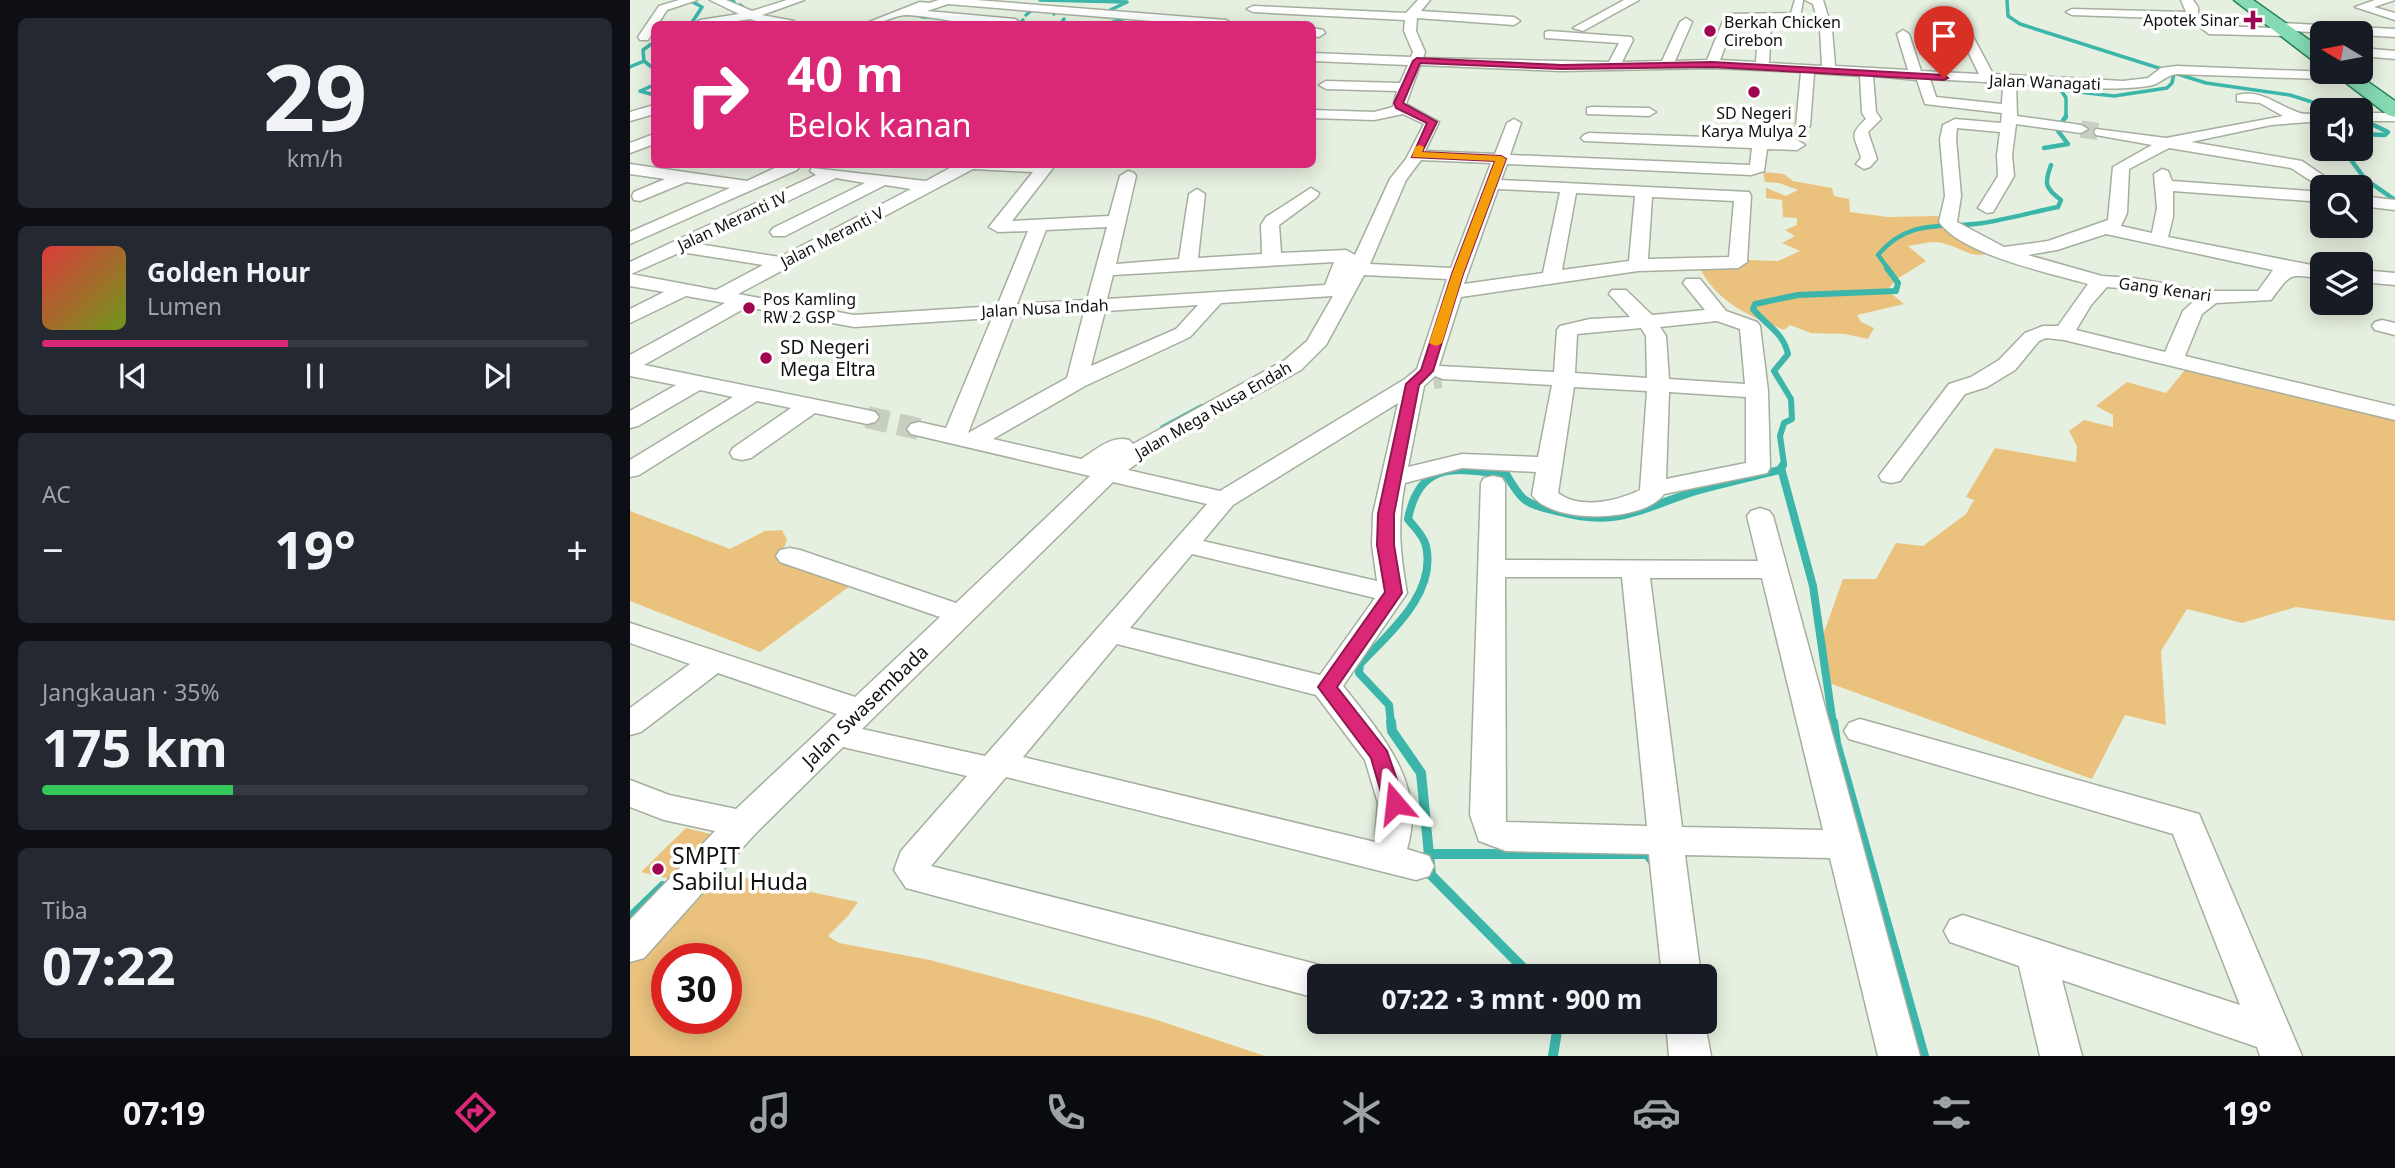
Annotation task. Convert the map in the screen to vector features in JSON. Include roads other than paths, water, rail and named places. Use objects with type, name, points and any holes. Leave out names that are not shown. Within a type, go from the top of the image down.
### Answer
[{"type":"main road","points":[[2242,0],[2310,47]]},
{"type":"main road","points":[[2359,84],[2392,108]]},
{"type":"street","points":[[716,0],[767,21]]},
{"type":"street","points":[[717,21],[752,15],[798,0]]},
{"type":"street","points":[[878,21],[937,0]]},
{"type":"street","points":[[1339,289],[1359,269],[1398,179],[1416,155],[1432,122],[1405,109],[1399,103],[1403,87],[1419,52],[1408,26],[1411,16],[1423,0]]},
{"type":"street","points":[[1579,28],[1633,0]]},
{"type":"street","points":[[2389,0],[2361,7],[2395,18]]},
{"type":"street","points":[[654,21],[663,8],[685,1]]},
{"type":"street","points":[[986,21],[910,13],[947,1],[1166,21]]},
{"type":"street","points":[[1712,64],[1730,16],[1750,11],[1796,17],[1805,1],[1818,1],[1826,29],[1829,71]]},
{"type":"street","points":[[2173,1],[2187,1],[2192,7],[2192,16]]},
{"type":"street","points":[[732,6],[749,2]]},
{"type":"street","points":[[1016,21],[1023,8]]},
{"type":"street","points":[[1056,21],[1061,11]]},
{"type":"street","points":[[1246,11],[1514,21]]},
{"type":"street","points":[[2071,12],[2192,16],[2209,30],[2395,33]]},
{"type":"street","points":[[1121,21],[1133,17]]},
{"type":"street","points":[[2382,20],[2395,18]]},
{"type":"street","points":[[1762,67],[1766,45],[1765,19]]},
{"type":"street","points":[[1667,66],[1686,22]]},
{"type":"street","points":[[644,37],[651,26]]},
{"type":"street","points":[[1964,31],[1989,80]]},
{"type":"street","points":[[1903,34],[1930,101],[2008,119],[2081,129]]},
{"type":"street","points":[[1549,35],[1627,40],[1614,65]]},
{"type":"street","points":[[2373,53],[2395,55]]},
{"type":"street","name":"Jalan Wanagati","points":[[1316,57],[1562,67],[1712,64],[2123,85],[2152,82],[2171,71],[2310,73]]},
{"type":"street","points":[[1803,126],[1808,70]]},
{"type":"street","points":[[1864,164],[1869,159],[1861,139],[1861,131],[1874,119],[1869,113],[1866,73]]},
{"type":"street","points":[[1987,208],[2006,176],[2003,159],[2010,80]]},
{"type":"street","points":[[1326,85],[1403,87]]},
{"type":"street","points":[[2242,98],[2263,99],[2300,119]]},
{"type":"street","points":[[2373,114],[2392,108]]},
{"type":"street","points":[[1316,114],[1374,116],[1405,109]]},
{"type":"street","points":[[1584,162],[1592,109],[1649,112]]},
{"type":"street","points":[[630,117],[651,110]]},
{"type":"street","points":[[2002,253],[2051,246],[2115,223],[2118,215],[2118,181],[2121,167],[2169,142],[2270,121],[2310,118]]},
{"type":"street","points":[[2008,119],[1950,125],[1948,139],[1953,196],[1950,225],[2002,253],[2101,282]]},
{"type":"street","points":[[1327,687],[1394,593],[1385,545],[1386,514],[1392,479],[1433,375],[1455,283],[1514,123]]},
{"type":"street","points":[[2101,132],[2296,164],[2313,175]]},
{"type":"street","points":[[1589,138],[1797,145]]},
{"type":"street","points":[[633,147],[651,140]]},
{"type":"street","points":[[1496,172],[1584,162],[1751,170],[1758,168],[1759,144]]},
{"type":"street","points":[[633,147],[651,149]]},
{"type":"street","points":[[1359,269],[1455,283],[1638,265],[1738,262],[1750,196],[1569,188],[1416,155]]},
{"type":"street","points":[[639,199],[705,168]]},
{"type":"street","points":[[630,239],[789,168]]},
{"type":"street","points":[[798,168],[931,187]]},
{"type":"street","name":"Jalan Meranti V","points":[[630,367],[783,263],[966,168]]},
{"type":"street","points":[[1045,168],[998,225],[1116,221]]},
{"type":"street","points":[[630,169],[749,186]]},
{"type":"street","name":"Jalan Meranti IV","points":[[630,269],[834,173]]},
{"type":"street","points":[[1077,381],[1128,176]]},
{"type":"street","points":[[2157,240],[2161,235],[2164,179],[2310,196]]},
{"type":"street","points":[[766,230],[883,180]]},
{"type":"street","points":[[1552,275],[1569,188]]},
{"type":"street","points":[[1638,265],[1644,191]]},
{"type":"street","points":[[1272,259],[1272,221],[1311,193]]},
{"type":"street","points":[[1188,264],[1197,194]]},
{"type":"street","points":[[639,199],[706,205]]},
{"type":"street","points":[[2373,202],[2395,205]]},
{"type":"street","points":[[726,224],[830,239]]},
{"type":"street","points":[[965,438],[1006,309],[1039,225]]},
{"type":"street","points":[[2105,228],[2310,271]]},
{"type":"street","points":[[679,246],[783,263]]},
{"type":"street","points":[[1104,270],[1346,256],[1339,289]]},
{"type":"street","name":"Gang Kenari","points":[[2063,334],[2083,302],[2101,282],[2121,282],[2212,297],[2264,296],[2281,273],[2294,269]]},
{"type":"street","points":[[2373,277],[2395,279]]},
{"type":"street","points":[[630,279],[734,294]]},
{"type":"street","points":[[1693,283],[1719,315]]},
{"type":"street","points":[[630,317],[685,289]]},
{"type":"street","name":"Jalan Nusa Indah","points":[[734,294],[854,321],[1339,289]]},
{"type":"street","name":"Jalan Swasembada","points":[[630,946],[743,824],[960,614],[1095,471],[1165,417],[1278,359],[1304,336],[1339,289]]},
{"type":"street","points":[[1619,294],[1647,322],[1656,336],[1658,385],[1652,494],[1627,505],[1601,509],[1551,502],[1545,495],[1564,380],[1567,330],[1590,325],[1647,322],[1719,315],[1750,326],[1757,391],[1758,468],[1653,489]]},
{"type":"street","points":[[2173,359],[2193,311],[2212,297]]},
{"type":"street","points":[[965,438],[1077,381],[1183,333],[1215,298]]},
{"type":"street","points":[[1891,477],[1956,389],[1979,382],[2007,365],[2032,337],[2043,332],[2063,334],[2173,359],[2395,413]]},
{"type":"street","points":[[630,367],[867,417]]},
{"type":"street","points":[[1307,979],[919,878],[912,870],[914,861],[1224,500],[1433,375],[1757,391]]},
{"type":"street","points":[[630,421],[696,383]]},
{"type":"street","points":[[630,470],[752,394]]},
{"type":"street","points":[[742,453],[810,406]]},
{"type":"street","points":[[919,429],[1224,500]]},
{"type":"street","points":[[1392,479],[1462,461],[1549,465]]},
{"type":"street","points":[[1493,483],[1487,815],[1492,831],[1506,837],[1844,844]]},
{"type":"street","points":[[1760,516],[1899,1056]]},
{"type":"street","points":[[1186,545],[1394,593]]},
{"type":"street","points":[[790,556],[960,614]]},
{"type":"street","points":[[1491,568],[1774,570]]},
{"type":"street","points":[[1635,569],[1680,964]]},
{"type":"street","points":[[630,633],[859,710]]},
{"type":"street","points":[[835,734],[996,766],[1401,862],[1394,836],[1395,803],[1380,756],[1327,687],[1110,634]]},
{"type":"street","points":[[630,724],[714,661]]},
{"type":"street","points":[[1860,731],[2187,824],[2276,1045]]},
{"type":"street","points":[[630,793],[664,807],[743,824]]},
{"type":"street","points":[[1963,931],[2036,955],[2276,1045]]},
{"type":"street","points":[[2036,955],[2060,1056]]},
{"type":"street","points":[[1687,1034],[1690,1056]]},
{"type":"waterway","points":[[689,0],[702,7],[693,21]]},
{"type":"waterway","points":[[728,0],[734,2]]},
{"type":"waterway","points":[[1040,0],[1127,2],[1104,13]]},
{"type":"waterway","points":[[2007,0],[2008,16],[2020,24],[2206,83],[2290,95],[2310,101]]},
{"type":"waterway","points":[[1026,15],[1032,10],[1052,11],[1054,14]]},
{"type":"waterway","points":[[922,17],[930,17]]},
{"type":"waterway","points":[[1115,17],[1123,19],[1117,21]]},
{"type":"waterway","points":[[644,61],[643,50],[651,44]]},
{"type":"waterway","points":[[630,67],[644,61]]},
{"type":"waterway","points":[[644,61],[651,66]]},
{"type":"waterway","points":[[2066,116],[2066,98],[2061,90],[2114,96],[2167,88],[2172,83],[2174,74]]},
{"type":"waterway","points":[[651,86],[640,91],[651,94]]},
{"type":"waterway","points":[[2062,122],[2066,116]]},
{"type":"waterway","points":[[2373,125],[2388,132],[2385,135],[2373,134]]},
{"type":"waterway","points":[[2044,148],[2068,144],[2055,127]]},
{"type":"waterway","points":[[2352,161],[2365,179],[2395,200]]},
{"type":"waterway","points":[[1889,270],[1878,255],[1889,243],[1914,230],[1983,223],[2058,207],[2061,200],[2047,185],[2051,165]]},
{"type":"waterway","points":[[1782,467],[1784,464],[1780,436],[1784,423],[1792,419],[1791,399],[1774,371],[1788,354],[1778,334],[1753,309],[1755,304],[1798,295],[1896,291],[1898,283],[1887,268]]},
{"type":"waterway","points":[[1163,428],[1202,407]]},
{"type":"waterway","points":[[1391,724],[1389,705],[1359,673],[1360,664],[1397,626],[1418,596],[1428,564],[1426,546],[1408,519],[1421,486],[1431,477],[1456,470],[1506,474],[1517,492],[1533,504],[1560,512],[1598,518],[1630,514],[1696,491],[1781,468]]},
{"type":"waterway","points":[[1781,468],[1813,586],[1833,724]]},
{"type":"waterway","points":[[1391,722],[1392,731],[1421,773],[1429,854]]},
{"type":"waterway","points":[[1833,722],[1836,743],[1924,1056]]},
{"type":"waterway","points":[[1429,854],[1647,854],[1653,861]]},
{"type":"waterway","points":[[1429,854],[1431,875],[1519,964]]},
{"type":"waterway","points":[[630,918],[663,886]]},
{"type":"waterway","points":[[1553,1056],[1557,1034]]},
{"type":"tunnel","points":[[2081,129],[2101,132]]},
{"type":"tunnel","points":[[1433,378],[1441,377]]},
{"type":"tunnel","points":[[867,417],[919,429]]},
{"type":"place","name":"Apotek Sinar","points":[[2253,20]]},
{"type":"place","name":"Berkah Chicken Cirebon","points":[[1710,31]]},
{"type":"place","name":"SD Negeri Karya Mulya 2","points":[[1754,92]]},
{"type":"place","name":"Pos Kamling RW 2 GSP","points":[[749,308]]},
{"type":"place","name":"SD Negeri Mega Eltra","points":[[766,358]]},
{"type":"place","name":"SMPIT Sabilul Huda","points":[[658,869]]}]
